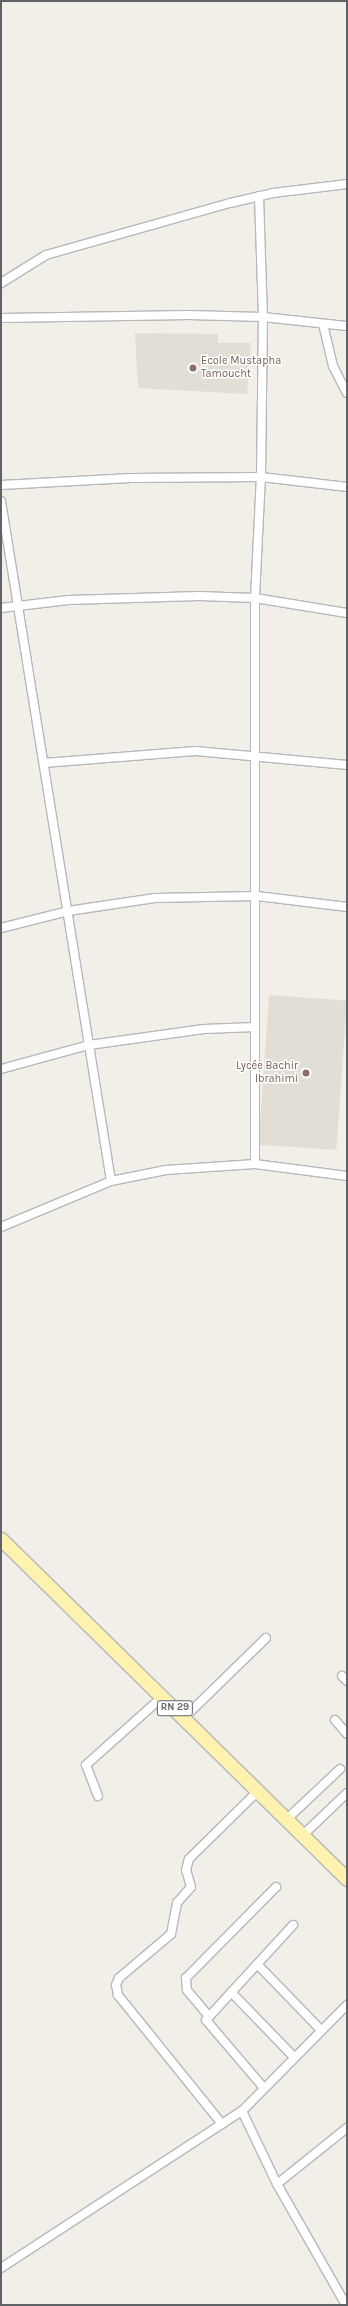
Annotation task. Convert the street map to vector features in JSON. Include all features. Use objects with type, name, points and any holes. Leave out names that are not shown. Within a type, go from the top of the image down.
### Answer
[{"type":"main road","name":"RN 29","points":[[1,1539],[162,1697],[185,1717],[287,1819],[302,1836],[347,1879]]},
{"type":"street","points":[[1,283],[46,255],[259,196],[347,184]]},
{"type":"street","points":[[255,1164],[257,896],[255,598],[261,477],[263,317],[259,196]]},
{"type":"street","points":[[1,318],[116,314],[263,317],[347,326]]},
{"type":"street","points":[[323,324],[333,366],[347,393]]},
{"type":"street","points":[[1,485],[131,478],[261,477],[347,487]]},
{"type":"street","points":[[1,501],[111,1181]]},
{"type":"street","points":[[1,608],[19,605],[134,597],[255,598],[347,613]]},
{"type":"street","points":[[44,763],[196,752],[256,754],[347,765]]},
{"type":"street","points":[[1,928],[68,911],[155,898],[257,896],[347,906]]},
{"type":"street","points":[[1,1069],[89,1045],[204,1029],[255,1026]]},
{"type":"street","points":[[1,1227],[111,1181],[211,1164],[255,1164],[347,1176]]},
{"type":"street","points":[[185,1717],[266,1638]]},
{"type":"street","points":[[98,1796],[86,1766],[162,1697]]},
{"type":"street","points":[[335,1720],[347,1734]]},
{"type":"street","points":[[287,1819],[340,1769]]},
{"type":"street","points":[[222,2124],[118,1995],[116,1985],[119,1978],[171,1934],[177,1903],[191,1887],[186,1870],[188,1859],[258,1791]]},
{"type":"street","points":[[302,1836],[347,1793]]},
{"type":"street","points":[[263,2087],[207,2025],[207,2014],[187,1990],[186,1978],[276,1887]]},
{"type":"street","points":[[207,2014],[258,1966],[293,1925]]},
{"type":"street","points":[[258,1966],[321,2030]]},
{"type":"street","points":[[231,1992],[294,2057]]},
{"type":"street","points":[[1,2268],[242,2111],[263,2087],[347,2005]]},
{"type":"street","points":[[242,2111],[277,2184],[346,2305]]},
{"type":"street","points":[[277,2184],[347,2128]]},
{"type":"shaded area","name":"Ecole Mustapha Tamoucht","points":[[135,333],[218,334],[218,343],[251,343],[247,394],[138,388]]},
{"type":"shaded area","name":"Lycée Bachir Ibrahimi","points":[[269,995],[347,1000],[336,1150],[259,1145]]},
{"type":"place","name":"Ecole Mustapha Tamoucht","points":[[193,368]]},
{"type":"place","name":"Lycée Bachir Ibrahimi","points":[[306,1073]]}]
